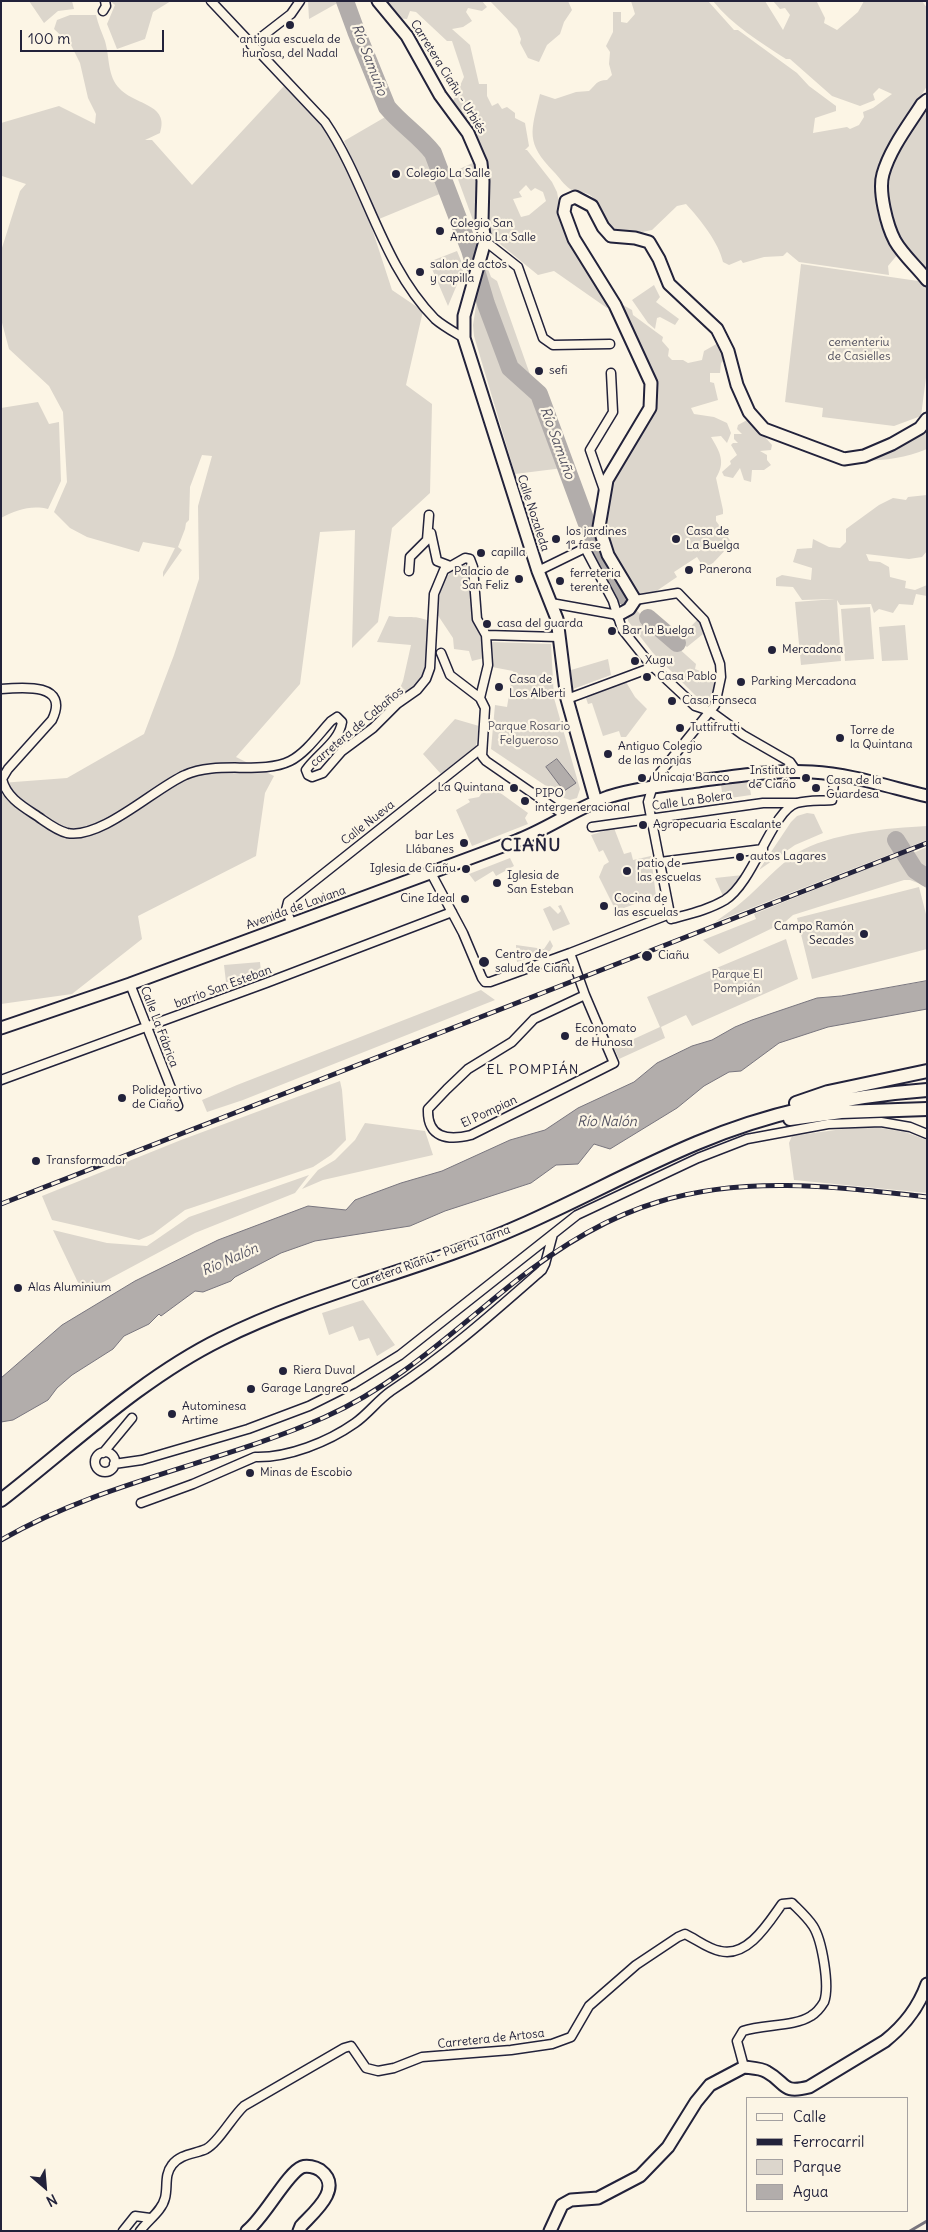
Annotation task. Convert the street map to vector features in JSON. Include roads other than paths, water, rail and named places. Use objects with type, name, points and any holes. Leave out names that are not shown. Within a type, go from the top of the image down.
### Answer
[{"type":"main road","points":[[740,1126],[754,1116],[828,1092],[927,1071]]},
{"type":"main road","name":"Carretera Riañu - Puertu Tarna","points":[[1,1500],[164,1373],[218,1340],[261,1320],[319,1297],[462,1250],[511,1230],[690,1146],[740,1126],[841,1100],[927,1090]]},
{"type":"main road","points":[[772,1117],[790,1119],[841,1112],[927,1110]]},
{"type":"street","points":[[103,10],[106,6],[104,1]]},
{"type":"street","points":[[211,1],[250,45],[325,122],[337,140],[391,256],[413,292],[436,320],[464,338]]},
{"type":"street","points":[[250,45],[291,14],[300,1]]},
{"type":"street","name":"Carretera Ciañu - Urbiés","points":[[378,1],[408,36],[440,95],[476,148],[481,163],[483,180],[484,237]]},
{"type":"street","points":[[927,100],[922,104],[889,158],[882,176],[888,226],[896,243],[927,280]]},
{"type":"street","points":[[635,600],[608,555],[599,528],[607,480],[650,408],[651,383],[615,305],[574,239],[564,212],[566,201],[575,197],[592,206],[603,227],[611,236],[635,238],[649,242],[660,259],[669,284],[716,329],[728,352],[737,385],[749,412],[764,429],[844,459],[864,456],[892,444],[920,428],[927,419]]},
{"type":"street","points":[[484,237],[518,267],[543,338],[553,345],[610,344]]},
{"type":"street","name":"Calle Nozaleda","points":[[484,237],[464,316],[464,338],[538,571],[557,619],[566,699],[596,802]]},
{"type":"street","points":[[605,492],[590,450],[613,412],[611,374]]},
{"type":"street","points":[[409,571],[410,557],[427,540],[428,515],[437,562],[450,566],[465,558],[470,559],[473,568],[477,619],[486,635],[488,664],[480,698]]},
{"type":"street","points":[[538,571],[585,548],[613,601],[622,629],[653,667],[695,706],[710,711],[743,735],[790,762],[798,772]]},
{"type":"street","name":"carretera de Cabaños","points":[[1,689],[28,687],[40,689],[48,692],[55,700],[57,710],[52,720],[8,769],[2,779],[5,789],[10,796],[54,828],[66,833],[75,834],[102,825],[146,800],[185,774],[203,769],[259,767],[289,761],[300,754],[337,717],[342,722],[341,726],[327,748],[306,770],[308,775],[316,777],[323,773],[342,751],[373,728],[397,704],[417,690],[426,679],[430,668],[434,594],[444,570],[450,566]]},
{"type":"street","points":[[551,602],[618,615],[629,608],[635,600],[678,593],[704,620],[721,671],[715,705],[656,779],[648,802],[670,916]]},
{"type":"street","points":[[486,635],[559,637]]},
{"type":"street","points":[[441,653],[450,675],[480,698],[485,708],[482,756],[486,761],[567,817]]},
{"type":"street","points":[[566,699],[653,667]]},
{"type":"street","name":"Calle Nueva","points":[[292,924],[286,910],[288,902],[482,748]]},
{"type":"street","name":"Avenida de Laviana","points":[[1,1028],[130,984],[431,873],[533,834],[596,802],[653,787],[746,774],[798,772],[835,775],[927,796]]},
{"type":"street","name":"Calle La Bolera","points":[[592,827],[763,803],[832,800],[835,775]]},
{"type":"street","points":[[431,873],[452,912],[482,978],[485,982],[490,982],[670,916],[701,911],[726,900],[744,882],[783,814],[796,803]]},
{"type":"street","points":[[660,862],[763,849]]},
{"type":"street","name":"barrio San Esteban","points":[[1,1080],[452,912]]},
{"type":"street","points":[[570,954],[585,995]]},
{"type":"street","name":"Calle La Fábrica","points":[[130,984],[178,1106]]},
{"type":"street","name":"El Pompian","points":[[585,995],[614,1063],[471,1135],[452,1139],[435,1132],[430,1127],[428,1109],[468,1069],[512,1042],[534,1019],[585,995]]},
{"type":"street","points":[[112,1442],[114,1460],[110,1470],[102,1472],[96,1467],[95,1459],[99,1453],[107,1452],[114,1460],[142,1460],[248,1429],[309,1406],[353,1384],[400,1355],[577,1215],[698,1158],[747,1139],[828,1124],[881,1122],[910,1127],[927,1134]]},
{"type":"street","points":[[141,1503],[193,1484],[255,1457],[265,1458],[317,1443],[354,1424],[391,1391],[410,1380],[450,1350],[542,1270],[553,1234]]},
{"type":"street","points":[[103,1453],[132,1418]]},
{"type":"street","name":"Carretera de Artosa","points":[[150,2218],[161,2209],[165,2197],[167,2177],[172,2165],[176,2161],[181,2157],[208,2148],[244,2106],[322,2060],[351,2046],[366,2068],[378,2071],[394,2068],[422,2057],[511,2050],[552,2044],[570,2037],[589,2006],[636,1965],[678,1937],[685,1934],[718,1951],[726,1952],[756,1939],[782,1904],[792,1903],[812,1925],[819,1940],[827,1985],[824,2001],[819,2009],[810,2017],[743,2031],[737,2042],[744,2067]]},
{"type":"street","points":[[550,2231],[562,2205],[571,2200],[598,2198],[640,2176],[668,2147],[696,2102],[710,2085],[744,2067],[768,2072],[786,2088],[796,2090],[809,2087],[895,2033],[918,2004],[927,1984]]},
{"type":"street","points":[[247,2231],[256,2224],[289,2177],[301,2167],[312,2166],[320,2170],[328,2179],[329,2189],[326,2200],[301,2226],[299,2231]]},
{"type":"street","points":[[123,2231],[135,2216],[150,2218],[140,2231]]},
{"type":"water","points":[[557,759],[576,783],[564,791],[546,767]]},
{"type":"water","name":"Río Nalón","points":[[927,981],[927,1009],[828,1027],[779,1043],[741,1071],[729,1072],[704,1086],[677,1108],[610,1149],[594,1144],[578,1164],[556,1165],[531,1183],[445,1211],[410,1226],[315,1241],[281,1253],[235,1277],[231,1281],[203,1292],[195,1291],[161,1316],[159,1314],[149,1324],[124,1336],[113,1349],[72,1375],[57,1388],[48,1400],[13,1420],[1,1422],[1,1378],[62,1325],[135,1281],[218,1240],[308,1206],[346,1210],[355,1200],[401,1183],[442,1171],[510,1140],[545,1130],[578,1108],[634,1082],[657,1063],[692,1046],[712,1040],[752,1020],[817,998],[841,996]]},
{"type":"waterway","name":"Río Samuño","points":[[345,1],[387,107],[433,153],[470,250],[486,304],[510,368],[539,394],[597,551],[624,596]]},
{"type":"waterway","name":"Río Samuño","points":[[648,618],[677,643]]},
{"type":"waterway","name":"Río Samuño","points":[[896,840],[915,870],[927,878]]},
{"type":"waterway","points":[[910,2231],[927,2221]]},
{"type":"railway","points":[[1,1204],[927,843]]},
{"type":"railway","points":[[1,1540],[80,1502],[244,1448],[325,1417],[351,1404],[400,1374],[512,1284],[563,1247],[600,1226],[638,1209],[691,1194],[724,1188],[758,1186],[826,1187],[927,1197]]},
{"type":"place","name":"antigua escuela de hunosa, del Nadal","points":[[290,25]]},
{"type":"place","name":"Colegio La Salle","points":[[396,174]]},
{"type":"place","name":"Colegio San Antonio La Salle","points":[[440,231]]},
{"type":"place","name":"salon de actos y capilla","points":[[420,272]]},
{"type":"place","name":"sefi","points":[[539,371]]},
{"type":"place","name":"los jardines 1ª fase","points":[[556,539]]},
{"type":"place","name":"Casa de La Buelga","points":[[676,539]]},
{"type":"place","name":"capilla","points":[[481,553]]},
{"type":"place","name":"Panerona","points":[[689,570]]},
{"type":"place","name":"Palacio de San Feliz","points":[[519,579]]},
{"type":"place","name":"ferreteria terente","points":[[560,581]]},
{"type":"place","name":"casa del guarda","points":[[487,624]]},
{"type":"place","name":"Bar la Buelga","points":[[612,631]]},
{"type":"place","name":"Mercadona","points":[[772,650]]},
{"type":"place","name":"Xugu","points":[[635,661]]},
{"type":"place","name":"Casa Pablo","points":[[647,677]]},
{"type":"place","name":"Parking Mercadona","points":[[741,682]]},
{"type":"place","name":"Casa de Los Alberti","points":[[499,687]]},
{"type":"place","name":"Casa Fonseca","points":[[672,701]]},
{"type":"place","name":"Tuttifrutti","points":[[680,728]]},
{"type":"place","name":"Torre de la Quintana","points":[[840,738]]},
{"type":"place","name":"Antiguo Colegio de las monjas","points":[[608,754]]},
{"type":"place","name":"Unicaja Banco","points":[[642,778]]},
{"type":"place","name":"Instituto de Ciaño","points":[[806,778]]},
{"type":"place","name":"La Quintana","points":[[514,788]]},
{"type":"place","name":"Casa de la Guardesa","points":[[816,788]]},
{"type":"place","name":"PIPO intergeneracional","points":[[525,801]]},
{"type":"place","name":"Agropecuaria Escalante","points":[[643,825]]},
{"type":"place","name":"bar Les Llábanes","points":[[464,843]]},
{"type":"place","name":"autos Lagares","points":[[740,857]]},
{"type":"place","name":"Iglesia de Ciañu","points":[[466,869]]},
{"type":"place","name":"patio de las escuelas","points":[[627,871]]},
{"type":"place","name":"Iglesia de San Esteban","points":[[497,883]]},
{"type":"place","name":"Cine Ideal","points":[[465,899]]},
{"type":"place","name":"Cocina de las escuelas","points":[[604,906]]},
{"type":"place","name":"Campo Ramón Secades","points":[[864,934]]},
{"type":"place","name":"Ciañu","points":[[647,956]]},
{"type":"place","name":"Centro de salud de Ciañu","points":[[484,962]]},
{"type":"place","name":"Economato de Hunosa","points":[[565,1036]]},
{"type":"place","name":"Polideportivo de Ciaño","points":[[122,1098]]},
{"type":"place","name":"Transformador","points":[[36,1161]]},
{"type":"place","name":"Alas Aluminium","points":[[18,1288]]},
{"type":"place","name":"Riera Duval","points":[[283,1371]]},
{"type":"place","name":"Garage Langreo","points":[[251,1389]]},
{"type":"place","name":"Autominesa Artime","points":[[172,1414]]},
{"type":"place","name":"Minas de Escobio","points":[[250,1473]]},
{"type":"district","name":"CIAÑU","points":[[531,846]]},
{"type":"district","name":"EL POMPIÁN","points":[[533,1070]]},
{"type":"park label","name":"cementeriu de Casielles","points":[[859,350]]},
{"type":"park label","name":"Parque Rosario Felgueroso","points":[[529,734]]},
{"type":"park label","name":"Parque El Pompián","points":[[737,982]]}]
